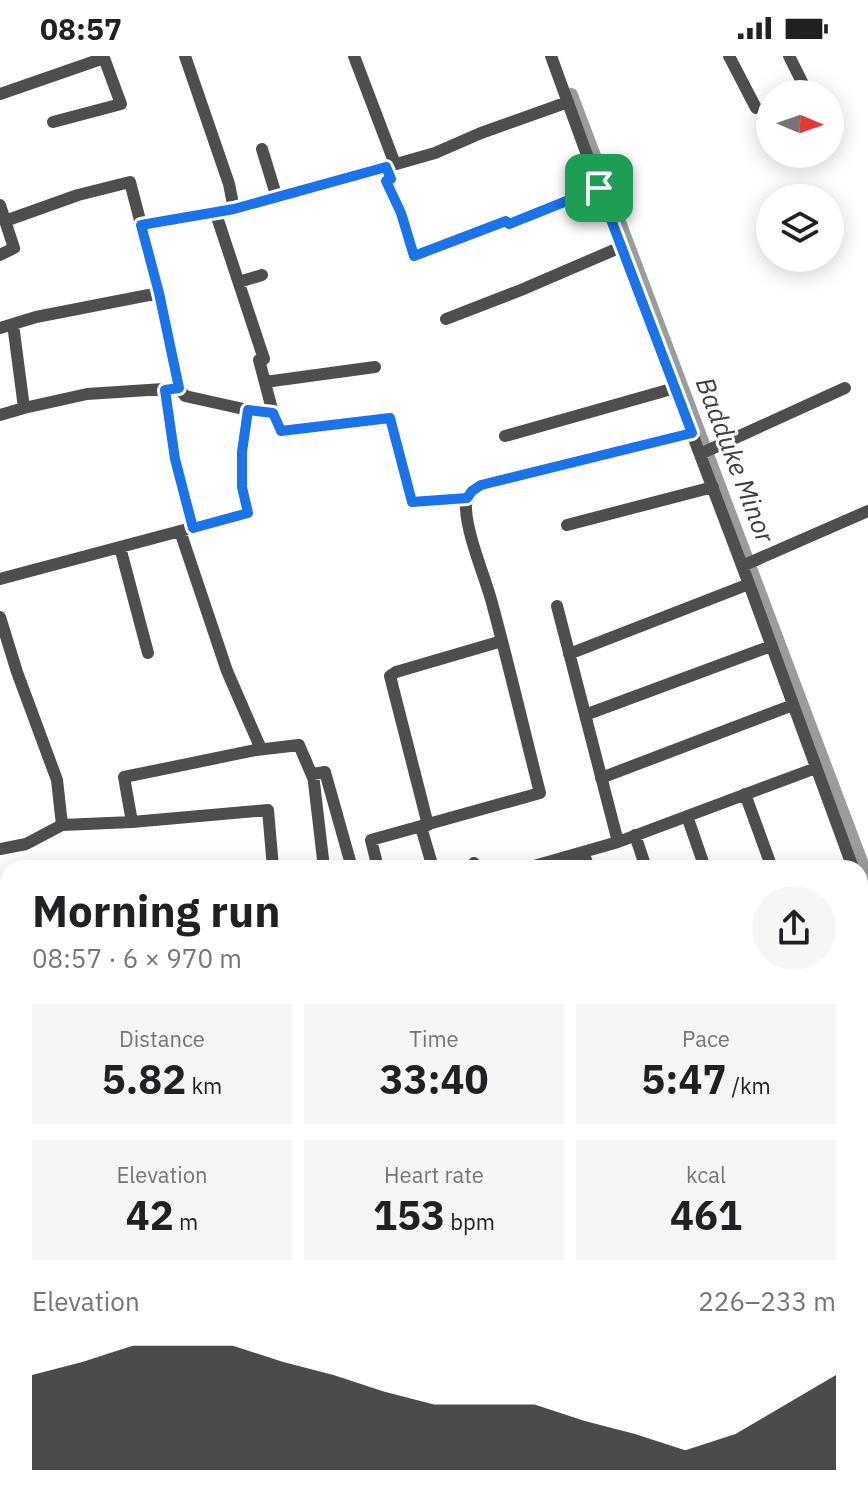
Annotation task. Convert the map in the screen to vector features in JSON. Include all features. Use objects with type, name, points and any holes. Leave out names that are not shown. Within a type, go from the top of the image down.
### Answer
[{"type":"street","points":[[185,56],[229,184],[234,209]]},
{"type":"street","points":[[354,56],[391,165],[391,179],[386,181],[401,213],[414,256],[506,221],[509,224],[599,188]]},
{"type":"street","points":[[551,56],[700,454],[749,564],[749,584],[850,860]]},
{"type":"street","points":[[729,56],[756,108]]},
{"type":"street","points":[[789,56],[801,80]]},
{"type":"street","points":[[0,94],[103,57],[121,104],[53,122]]},
{"type":"street","points":[[141,225],[234,209],[435,153],[568,102]]},
{"type":"street","points":[[262,149],[277,198]]},
{"type":"street","points":[[5,221],[78,195],[130,182],[159,293],[179,388],[185,396],[273,413]]},
{"type":"street","points":[[0,205],[14,248],[0,255]]},
{"type":"street","points":[[215,211],[264,359],[259,360],[281,431],[390,418],[412,502],[467,498]]},
{"type":"street","points":[[446,319],[621,247]]},
{"type":"street","points":[[239,282],[262,275]]},
{"type":"street","points":[[24,408],[6,326],[36,317],[159,293]]},
{"type":"street","points":[[265,382],[375,367]]},
{"type":"street","points":[[0,415],[87,394],[179,388]]},
{"type":"street","points":[[505,436],[675,388]]},
{"type":"street","points":[[700,454],[845,388]]},
{"type":"street","points":[[165,390],[186,530],[227,671],[261,749]]},
{"type":"street","points":[[0,579],[248,513],[242,487],[242,452],[248,410]]},
{"type":"street","points":[[376,860],[371,840],[540,793],[502,641],[470,531],[466,509],[467,498],[472,491],[481,485],[692,433]]},
{"type":"street","points":[[567,525],[713,487]]},
{"type":"street","points":[[749,564],[868,511]]},
{"type":"street","points":[[120,547],[148,653]]},
{"type":"street","points":[[569,654],[749,584]]},
{"type":"street","points":[[557,606],[618,842]]},
{"type":"street","points":[[0,617],[57,780],[62,825]]},
{"type":"street","points":[[431,860],[390,676],[502,641]]},
{"type":"street","points":[[585,715],[771,646]]},
{"type":"street","points":[[601,778],[793,705]]},
{"type":"street","points":[[132,822],[124,777],[261,749],[299,745],[314,780]]},
{"type":"street","points":[[556,860],[618,842],[816,768]]},
{"type":"street","points":[[323,860],[313,774],[325,772],[350,860]]},
{"type":"street","points":[[745,794],[769,860]]},
{"type":"street","points":[[0,849],[26,844],[62,825],[268,810],[272,860]]},
{"type":"street","points":[[687,816],[702,860]]},
{"type":"street","points":[[635,835],[643,860]]},
{"type":"street","points":[[583,852],[586,860]]},
{"type":"waterway","name":"Badduke Minor","points":[[571,95],[860,860]]},
{"type":"route","points":[[386,167],[391,179],[386,181],[401,213],[414,256],[506,221],[509,224],[599,188],[692,433],[481,485],[467,498],[412,502],[390,418],[281,431],[273,413],[248,410],[242,452],[242,487],[248,513],[193,528],[175,459],[165,390],[179,388],[141,225],[234,209],[386,167]]}]
